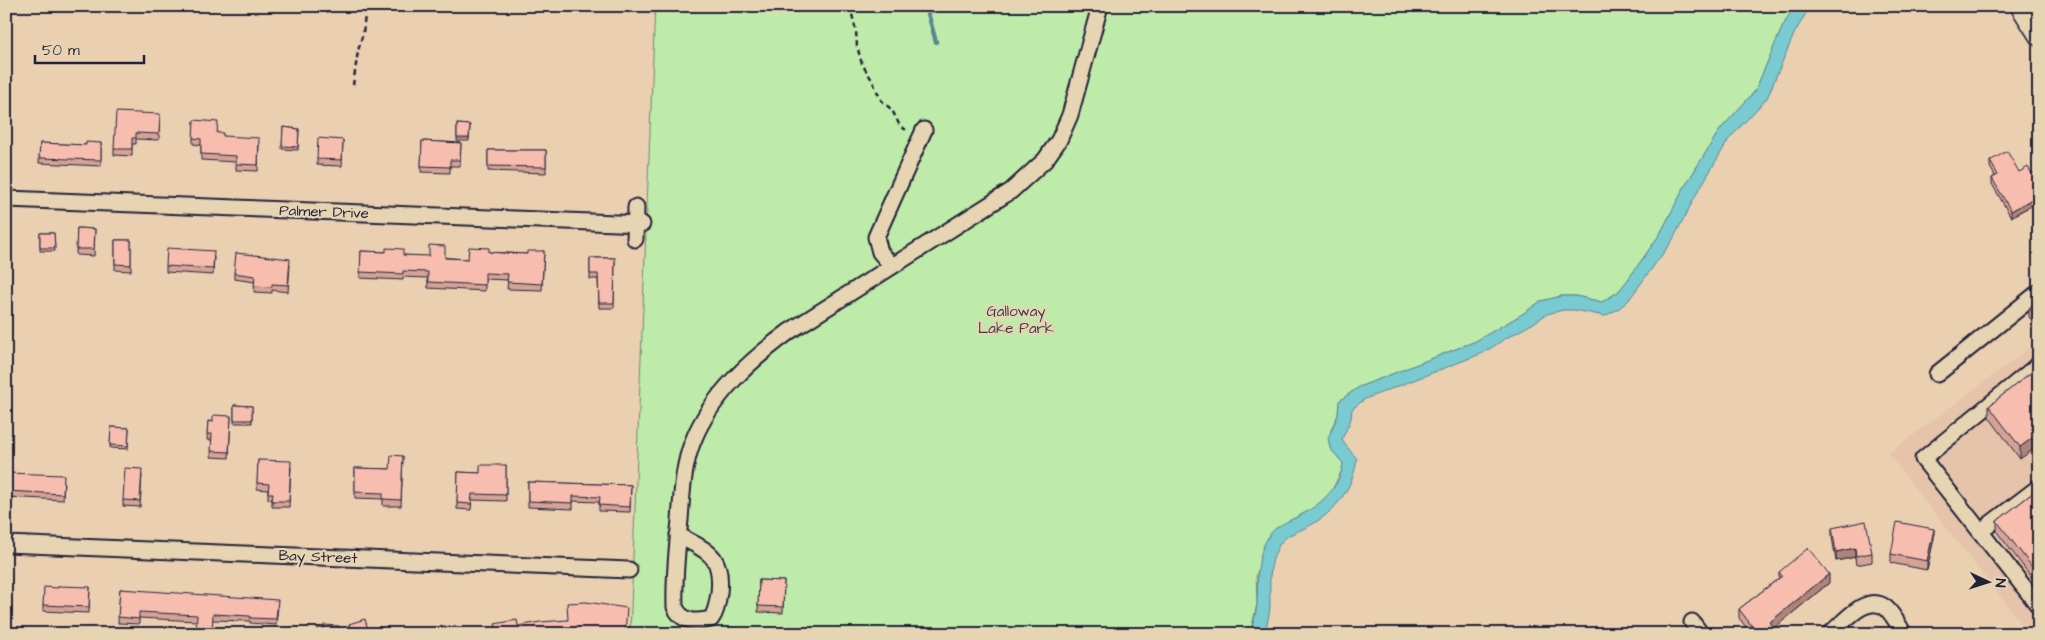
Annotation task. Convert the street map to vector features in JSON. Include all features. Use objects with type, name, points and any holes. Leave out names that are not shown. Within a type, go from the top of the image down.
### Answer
[{"type":"main road","points":[[2020,6],[2039,36]]},
{"type":"street","points":[[678,535],[708,552],[718,563],[720,579],[716,612],[711,619],[701,622],[688,620],[680,616],[675,607],[678,535],[688,459],[693,441],[714,404],[739,374],[766,349],[1011,191],[1045,160],[1059,140],[1070,116],[1100,6]]},
{"type":"street","points":[[892,266],[880,252],[876,237],[922,135]]},
{"type":"street","name":"Palmer Drive","points":[[6,199],[637,229],[636,207]]},
{"type":"street","points":[[1937,374],[2039,292]]},
{"type":"street","points":[[2039,364],[1923,459],[2039,606]]},
{"type":"street","points":[[1981,531],[2039,487]]},
{"type":"street","name":"Bay Street","points":[[6,544],[629,570]]},
{"type":"street","points":[[1830,634],[1862,607],[1869,603],[1877,602],[1886,608],[1904,634]]},
{"type":"path","points":[[353,85],[366,6]]},
{"type":"path","points":[[850,6],[862,64],[881,100],[892,110],[900,126],[922,135]]},
{"type":"shaded area","points":[[2039,341],[2039,634],[2030,634],[1888,454]]},
{"type":"green space","name":"Galloway Lake Park","points":[[655,6],[1794,6],[1782,28],[1755,91],[1719,131],[1685,186],[1660,234],[1618,292],[1602,302],[1576,296],[1562,296],[1541,301],[1476,341],[1359,387],[1339,401],[1338,415],[1331,429],[1330,448],[1343,463],[1342,470],[1330,494],[1314,508],[1287,522],[1256,574],[1257,604],[1250,634],[630,634]]},
{"type":"water","points":[[1794,6],[1810,6],[1794,34],[1767,98],[1729,139],[1697,193],[1672,241],[1628,301],[1605,316],[1574,310],[1563,310],[1547,314],[1483,353],[1365,399],[1352,409],[1351,419],[1342,439],[1357,459],[1351,482],[1339,501],[1323,517],[1289,536],[1280,544],[1271,568],[1270,603],[1264,634],[1250,634],[1257,608],[1260,558],[1266,541],[1276,528],[1313,508],[1327,496],[1338,481],[1343,463],[1330,448],[1328,438],[1338,415],[1339,401],[1359,387],[1476,341],[1541,301],[1562,296],[1576,296],[1602,302],[1618,292],[1660,234],[1685,186],[1719,131],[1755,91],[1782,28]]},
{"type":"building","points":[[116,112],[160,114],[159,134],[136,133],[136,138],[132,138],[132,149],[114,149]]},
{"type":"building","points":[[194,120],[218,122],[217,133],[223,133],[223,136],[259,138],[258,165],[236,164],[236,156],[201,154],[201,139],[193,138]]},
{"type":"building","points":[[457,124],[470,125],[469,138],[457,138]]},
{"type":"building","points":[[283,127],[299,129],[298,147],[282,146]]},
{"type":"building","points":[[318,138],[343,140],[342,160],[317,159]]},
{"type":"building","points":[[422,141],[461,143],[460,160],[450,160],[450,167],[421,166]]},
{"type":"building","points":[[86,142],[101,143],[101,160],[39,158],[40,143],[86,145]]},
{"type":"building","points":[[488,150],[546,150],[546,167],[488,166]]},
{"type":"building","points":[[2007,151],[2019,172],[2028,167],[2032,174],[2039,170],[2039,195],[2011,211],[1992,178],[1998,175],[1990,161]]},
{"type":"building","points":[[77,228],[95,229],[94,249],[76,249]]},
{"type":"building","points":[[40,233],[54,233],[55,248],[40,248]]},
{"type":"building","points":[[115,240],[131,240],[131,265],[115,264]]},
{"type":"building","points":[[429,245],[445,246],[445,258],[468,259],[469,247],[489,248],[489,252],[502,253],[527,254],[527,251],[544,251],[542,284],[507,282],[508,274],[485,273],[485,285],[428,282],[428,272],[403,271],[403,274],[360,272],[361,251],[386,252],[386,248],[403,249],[403,255],[429,256]]},
{"type":"building","points":[[167,248],[214,251],[213,269],[166,266]]},
{"type":"building","points":[[236,253],[290,259],[288,285],[272,284],[272,287],[254,286],[255,276],[234,273]]},
{"type":"building","points":[[590,258],[615,258],[614,303],[599,303],[598,274],[590,274]]},
{"type":"building","points":[[2039,300],[2039,319],[2029,308]]},
{"type":"building","points":[[2039,366],[2039,433],[2020,447],[1989,406]]},
{"type":"building","points":[[234,405],[252,406],[252,420],[234,420]]},
{"type":"building","points":[[213,415],[231,416],[229,452],[211,451],[212,434],[207,434],[208,421],[213,422]]},
{"type":"building","points":[[111,427],[129,428],[128,446],[110,445]]},
{"type":"building","points":[[391,455],[403,456],[401,500],[383,499],[383,493],[355,492],[355,468],[390,469]]},
{"type":"building","points":[[258,460],[291,461],[289,501],[272,501],[273,493],[268,493],[269,484],[257,483]]},
{"type":"building","points":[[480,465],[506,465],[506,495],[472,494],[471,504],[457,503],[458,472],[480,473]]},
{"type":"building","points":[[125,468],[142,469],[140,501],[123,500]]},
{"type":"building","points":[[6,473],[64,475],[63,494],[6,491]]},
{"type":"building","points":[[528,482],[631,485],[630,507],[599,505],[600,497],[573,496],[573,503],[528,501]]},
{"type":"building","points":[[2039,488],[2039,576],[1997,521]]},
{"type":"building","points":[[1866,521],[1872,553],[1856,556],[1855,548],[1836,552],[1832,528]]},
{"type":"building","points":[[1897,522],[1934,529],[1927,561],[1891,554]]},
{"type":"building","points":[[1808,548],[1829,574],[1770,622],[1773,627],[1764,634],[1758,634],[1739,609],[1782,576],[1779,572]]},
{"type":"building","points":[[759,580],[784,581],[783,607],[758,606]]},
{"type":"building","points":[[58,586],[90,587],[89,607],[43,605],[44,587],[58,588]]},
{"type":"building","points":[[120,589],[278,600],[276,619],[213,614],[212,634],[196,634],[197,615],[139,612],[139,619],[118,617]]},
{"type":"building","points":[[586,602],[627,608],[625,634],[497,634],[495,624],[517,620],[518,626],[568,620],[567,603]]},
{"type":"building","points":[[365,619],[369,633],[383,628],[384,634],[352,634],[349,624]]},
{"type":"building","points":[[324,625],[339,626],[339,634],[312,634],[318,633],[318,628],[324,629]]},
{"type":"waterway","points":[[926,6],[936,42]]}]
